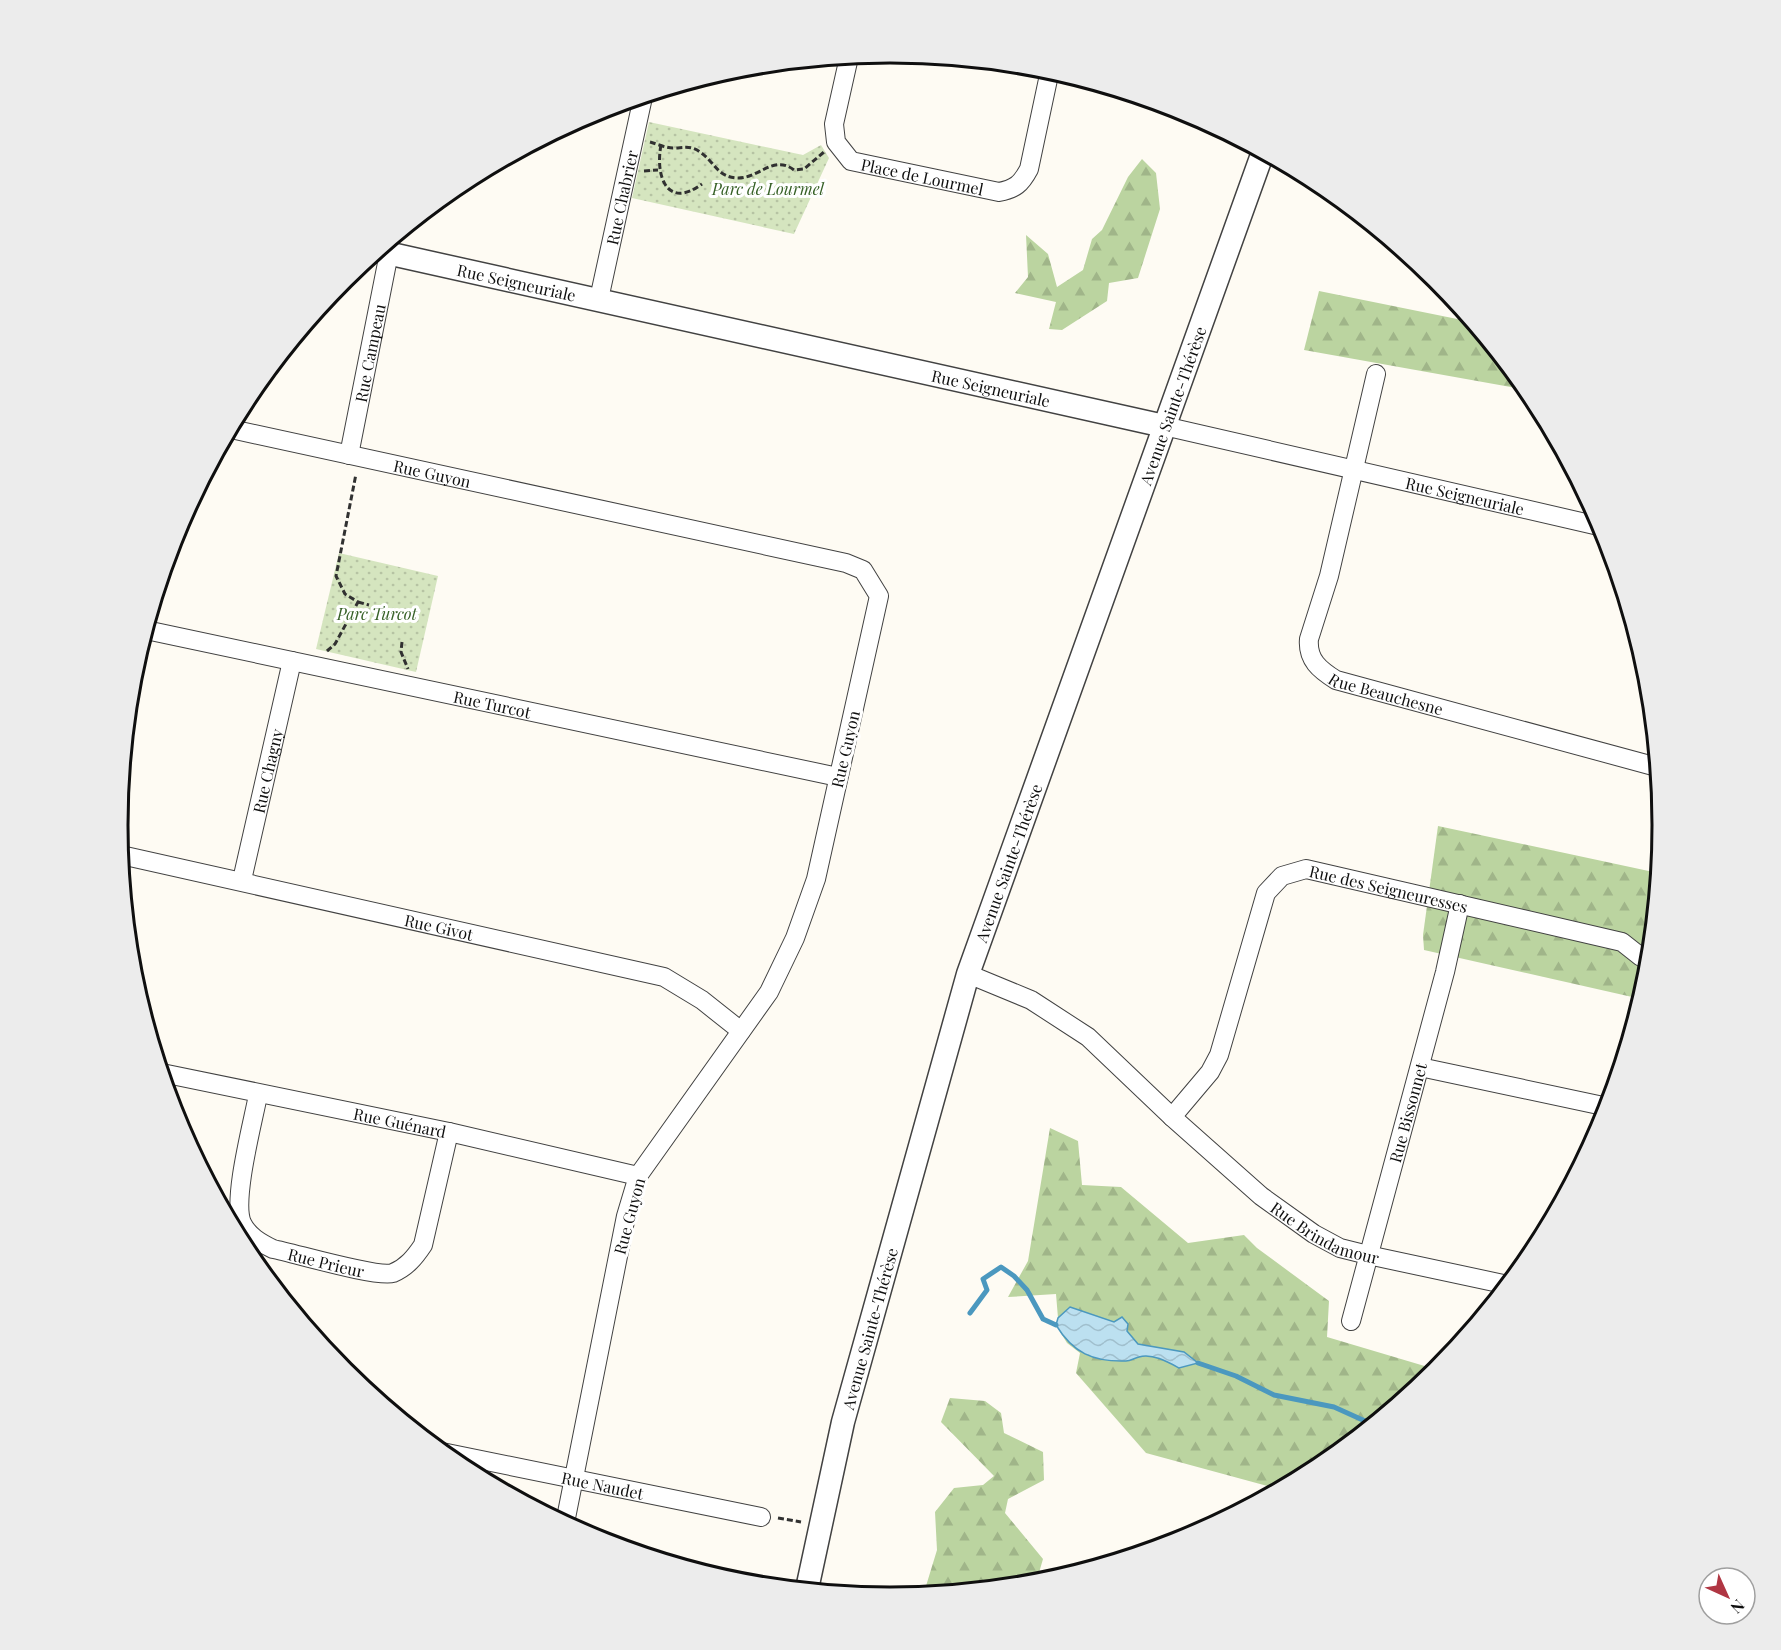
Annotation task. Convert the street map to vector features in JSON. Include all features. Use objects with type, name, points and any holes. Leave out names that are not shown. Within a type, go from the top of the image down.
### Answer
[{"type":"street","points":[[836,142],[834,124],[847,65]]},
{"type":"street","name":"Place de Lourmel","points":[[836,142],[851,161],[864,165],[999,192],[1013,189],[1022,182],[1029,169],[1048,80]]},
{"type":"street","name":"Rue Chabrier","points":[[599,299],[641,105]]},
{"type":"street","name":"Avenue Sainte-Thérèse","points":[[809,1582],[843,1422],[869,1322],[968,974],[1260,159]]},
{"type":"street","name":"Rue Seigneuriale","points":[[387,253],[1164,426],[1590,524]]},
{"type":"street","name":"Rue Campeau","points":[[354,456],[383,256]]},
{"type":"street","name":"Rue Beauchesne","points":[[1376,374],[1329,576],[1309,639],[1308,649],[1311,658],[1321,670],[1336,680],[1650,765]]},
{"type":"street","name":"Rue Guyon","points":[[239,431],[846,563],[863,570],[879,596],[816,879],[795,938],[769,992],[638,1176],[626,1216],[567,1514]]},
{"type":"street","name":"Rue Turcot","points":[[153,632],[838,777]]},
{"type":"street","name":"Rue Chagny","points":[[242,880],[300,663]]},
{"type":"street","name":"Rue Givot","points":[[129,857],[242,880],[664,977],[702,1000],[741,1031]]},
{"type":"street","name":"Rue des Seigneuresses","points":[[1172,1118],[1210,1072],[1219,1055],[1266,893],[1282,876],[1306,869],[1622,942],[1641,957]]},
{"type":"street","name":"Rue Bissonnet","points":[[1351,1321],[1420,1067],[1460,904]]},
{"type":"street","name":"Rue Brindamour","points":[[968,974],[1031,1000],[1088,1037],[1172,1118],[1290,1219],[1340,1248],[1499,1283]]},
{"type":"street","points":[[1420,1067],[1599,1105]]},
{"type":"street","name":"Rue Guénard","points":[[171,1075],[258,1095],[449,1132],[638,1176]]},
{"type":"street","name":"Rue Prieur","points":[[258,1095],[238,1203],[242,1222],[260,1242],[273,1248],[373,1272],[391,1274],[413,1261],[423,1245],[449,1132]]},
{"type":"street","name":"Rue Naudet","points":[[463,1456],[575,1477],[761,1517]]},
{"type":"path","points":[[634,139],[698,150],[718,173],[736,178],[749,177],[778,164],[788,165],[794,170],[804,169],[836,142]]},
{"type":"path","points":[[661,145],[659,170],[661,180],[668,188],[681,194],[692,191],[702,184]]},
{"type":"path","points":[[354,456],[336,576],[345,594],[358,602],[369,605]]},
{"type":"path","points":[[300,663],[334,645],[358,602]]},
{"type":"path","points":[[402,642],[401,652],[416,688]]},
{"type":"path","points":[[761,1517],[790,1519],[820,1527]]},
{"type":"green space","name":"Parc de Lourmel","points":[[649,122],[803,155],[821,145],[829,158],[794,234],[632,198]]},
{"type":"green space","points":[[1142,159],[1156,173],[1160,209],[1138,278],[1109,283],[1107,301],[1062,330],[1049,329],[1056,302],[1015,293],[1028,277],[1026,235],[1048,254],[1057,287],[1083,270],[1092,239],[1102,230],[1128,177]]},
{"type":"green space","points":[[1319,291],[1460,320],[1514,387],[1304,350]]},
{"type":"green space","name":"Parc Turcot","points":[[339,553],[438,576],[416,672],[316,649]]},
{"type":"green space","points":[[1438,826],[1651,872],[1646,924],[1633,997],[1424,950],[1423,935]]},
{"type":"green space","points":[[1050,1128],[1078,1141],[1082,1185],[1121,1187],[1188,1243],[1244,1235],[1257,1248],[1329,1301],[1327,1337],[1426,1367],[1354,1430],[1314,1459],[1268,1486],[1146,1453],[1076,1373],[1080,1353],[1067,1343],[1056,1325],[1058,1318],[1056,1294],[1008,1297],[1028,1261]]},
{"type":"green space","points":[[950,1398],[985,1401],[1001,1413],[1004,1433],[1043,1452],[1044,1480],[1008,1499],[1005,1513],[1043,1559],[1039,1572],[990,1580],[926,1586],[937,1550],[935,1512],[954,1488],[983,1485],[994,1476],[941,1422]]},
{"type":"water","points":[[1070,1307],[1114,1322],[1122,1317],[1128,1324],[1127,1331],[1138,1344],[1184,1352],[1198,1363],[1179,1368],[1149,1356],[1128,1361],[1114,1361],[1085,1354],[1069,1343],[1056,1325],[1058,1318]]},
{"type":"waterway","points":[[970,1313],[987,1290],[983,1279],[1001,1267],[1014,1276],[1027,1290],[1043,1319],[1056,1325]]},
{"type":"waterway","points":[[1198,1363],[1236,1376],[1274,1395],[1334,1407],[1365,1421]]}]
